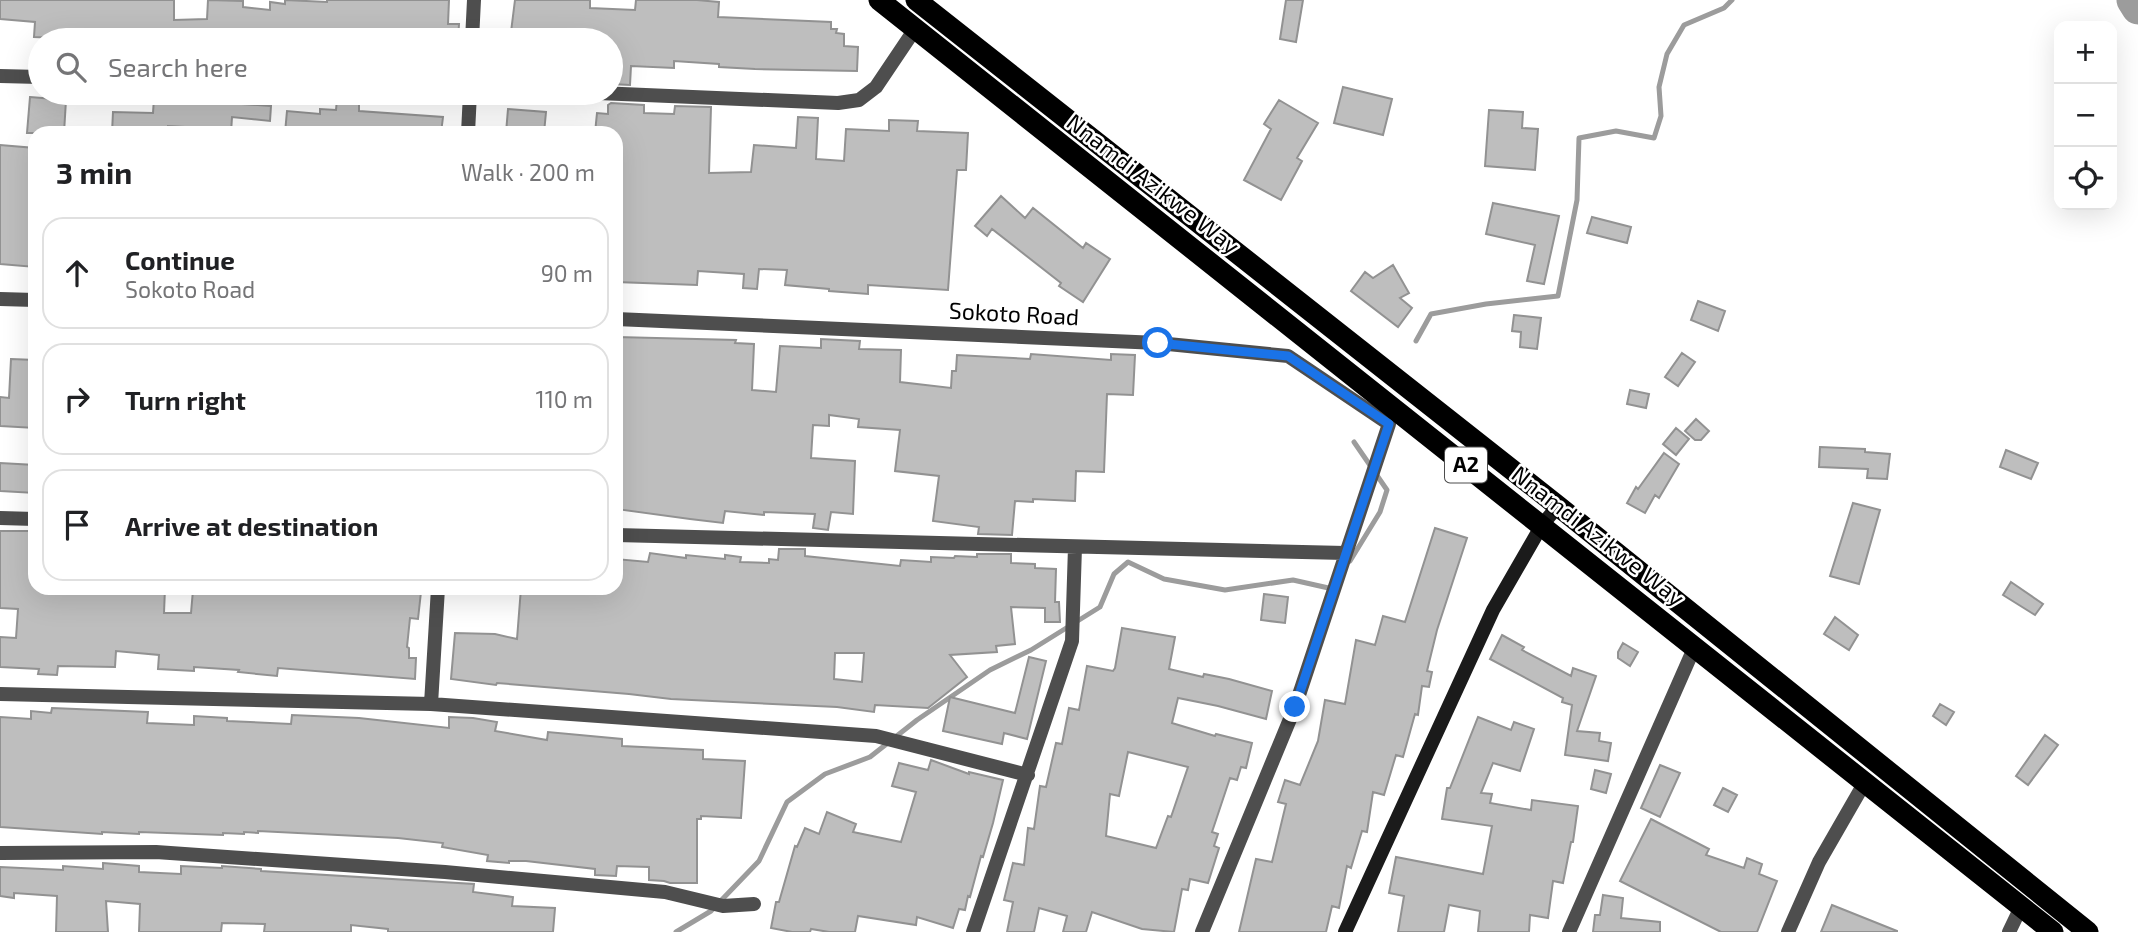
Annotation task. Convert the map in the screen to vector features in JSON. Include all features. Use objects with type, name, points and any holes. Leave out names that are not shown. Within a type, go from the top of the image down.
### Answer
[{"type":"highway","name":"Nnamdi Azikwe Way","points":[[879,0],[2053,932]]},
{"type":"highway","name":"Nnamdi Azikwe Way","points":[[916,0],[1558,506],[2088,932]]},
{"type":"street","points":[[473,28],[474,0]]},
{"type":"street","points":[[623,94],[838,103],[859,100],[876,87],[915,29]]},
{"type":"street","points":[[0,76],[28,77]]},
{"type":"street","points":[[468,126],[469,105]]},
{"type":"street","points":[[0,299],[28,300]]},
{"type":"street","name":"Sokoto Road","points":[[623,319],[1158,343],[1288,356],[1389,424],[1345,553]]},
{"type":"street","points":[[1345,932],[1493,610],[1542,525],[1558,506]]},
{"type":"street","points":[[0,518],[28,519]]},
{"type":"street","points":[[623,535],[1345,553],[1295,707],[1202,932]]},
{"type":"street","points":[[972,932],[1069,651],[1073,634],[1075,547]]},
{"type":"street","points":[[431,704],[438,595]]},
{"type":"street","points":[[1569,932],[1695,646]]},
{"type":"street","points":[[0,695],[431,704],[876,736],[1028,775]]},
{"type":"street","points":[[1788,932],[1819,862],[1865,782]]},
{"type":"street","points":[[0,853],[156,852],[445,872],[665,892],[723,906],[754,904]]},
{"type":"street","points":[[2009,932],[2021,907]]},
{"type":"building","points":[[0,0],[174,0],[174,20],[207,19],[208,0],[243,1],[243,7],[270,10],[270,2],[285,4],[285,0],[449,0],[448,24],[459,24],[459,28],[35,28],[35,22],[0,19]]},
{"type":"building","points":[[515,0],[590,0],[590,8],[635,10],[636,0],[719,2],[718,17],[831,22],[831,29],[837,29],[836,33],[844,34],[844,46],[858,47],[857,71],[755,69],[674,61],[674,68],[631,66],[630,85],[623,85],[623,28],[512,28]]},
{"type":"building","points":[[1286,0],[1303,0],[1296,42],[1280,39]]},
{"type":"building","points":[[1343,87],[1392,99],[1383,135],[1334,123]]},
{"type":"building","points":[[1279,100],[1318,123],[1297,158],[1302,161],[1281,200],[1244,180],[1271,129],[1264,124]]},
{"type":"building","points":[[623,104],[644,105],[644,113],[674,114],[675,106],[711,107],[709,173],[751,172],[754,145],[796,148],[798,117],[818,118],[816,159],[844,161],[846,129],[889,131],[889,120],[918,121],[917,131],[968,133],[966,170],[957,170],[948,290],[868,285],[868,294],[829,291],[785,285],[787,270],[759,269],[757,289],[743,288],[744,274],[698,271],[697,285],[623,282],[623,126],[596,126],[597,113],[608,114],[608,105]]},
{"type":"building","points":[[29,105],[66,105],[64,126],[28,126],[27,133]]},
{"type":"building","points":[[154,105],[271,106],[270,121],[232,117],[231,126],[112,126],[113,112],[153,113]]},
{"type":"building","points":[[336,105],[359,105],[359,111],[443,117],[442,126],[286,126],[287,111],[320,114],[320,109],[336,110]]},
{"type":"building","points":[[508,109],[546,112],[545,126],[507,126]]},
{"type":"building","points":[[1489,110],[1523,112],[1522,128],[1538,129],[1535,170],[1485,166]]},
{"type":"building","points":[[0,145],[28,147],[28,266],[0,264]]},
{"type":"building","points":[[1001,196],[1025,218],[1033,208],[1083,248],[1086,243],[1110,259],[1083,302],[1059,286],[1061,283],[992,229],[987,236],[975,226]]},
{"type":"building","points":[[1493,203],[1559,216],[1544,284],[1527,281],[1535,245],[1486,234]]},
{"type":"building","points":[[1592,217],[1631,227],[1627,243],[1587,233]]},
{"type":"building","points":[[1393,265],[1409,293],[1400,298],[1412,308],[1398,327],[1351,291],[1365,272],[1373,278]]},
{"type":"building","points":[[1698,301],[1725,311],[1718,331],[1691,320]]},
{"type":"building","points":[[1514,315],[1541,318],[1537,349],[1520,347],[1521,332],[1512,331]]},
{"type":"building","points":[[623,337],[736,340],[735,343],[754,344],[752,390],[776,392],[780,346],[821,348],[821,339],[860,341],[859,349],[901,350],[900,382],[951,388],[957,355],[1030,359],[1031,354],[1111,360],[1111,354],[1135,355],[1133,395],[1107,394],[1104,472],[1076,471],[1075,501],[1015,501],[1012,535],[978,534],[979,527],[933,521],[939,476],[895,471],[900,430],[858,427],[859,419],[829,415],[829,426],[813,425],[811,458],[855,461],[853,514],[831,512],[828,530],[813,528],[815,514],[764,512],[764,515],[725,511],[723,523],[623,510]]},
{"type":"building","points":[[1682,353],[1695,362],[1678,386],[1665,377]]},
{"type":"building","points":[[11,359],[28,360],[28,428],[0,426],[0,397],[9,398]]},
{"type":"building","points":[[1630,390],[1649,394],[1646,408],[1627,404]]},
{"type":"building","points":[[1696,419],[1709,431],[1701,440],[1695,440],[1685,431]]},
{"type":"building","points":[[1676,428],[1689,439],[1676,455],[1663,444]]},
{"type":"building","points":[[1820,447],[1865,449],[1865,452],[1890,454],[1887,479],[1867,478],[1868,469],[1819,467]]},
{"type":"building","points":[[2006,450],[2038,463],[2031,479],[2000,467]]},
{"type":"building","points":[[1664,453],[1679,464],[1659,498],[1655,495],[1645,513],[1627,503],[1636,487],[1638,489]]},
{"type":"building","points":[[0,463],[28,465],[28,493],[0,491]]},
{"type":"building","points":[[1853,503],[1880,510],[1859,584],[1830,576]]},
{"type":"building","points":[[1435,528],[1467,538],[1437,630],[1427,671],[1432,672],[1429,687],[1422,686],[1418,715],[1415,714],[1403,757],[1396,755],[1384,795],[1373,792],[1367,832],[1362,831],[1351,868],[1347,866],[1339,908],[1332,906],[1326,932],[1239,932],[1256,859],[1272,862],[1286,804],[1278,802],[1285,780],[1300,785],[1318,741],[1325,700],[1345,704],[1356,640],[1375,645],[1383,616],[1405,622]]},
{"type":"building","points":[[0,531],[28,531],[28,595],[165,595],[164,613],[191,613],[193,595],[421,595],[418,619],[410,618],[407,647],[409,658],[416,658],[415,679],[278,668],[277,676],[194,667],[194,671],[158,669],[159,655],[116,651],[115,667],[58,666],[57,675],[38,674],[39,669],[0,667],[0,637],[16,638],[18,609],[0,608]]},
{"type":"building","points":[[779,549],[805,549],[805,556],[900,566],[901,560],[931,562],[931,557],[1011,554],[1011,563],[1035,564],[1035,568],[1056,569],[1055,602],[1059,602],[1060,622],[1045,622],[1045,608],[1011,607],[1015,644],[996,646],[997,652],[950,655],[967,677],[928,708],[875,705],[874,712],[837,707],[671,699],[451,679],[455,633],[495,634],[517,639],[520,595],[623,595],[623,560],[648,562],[650,553],[686,558],[686,555],[725,559],[725,555],[741,557],[740,562],[769,563],[769,559],[778,560]],"holes":[[[835,653],[864,653],[862,682],[834,679]]]},
{"type":"building","points":[[2011,582],[2043,604],[2035,615],[2003,595]]},
{"type":"building","points":[[1264,594],[1288,597],[1285,623],[1261,620]]},
{"type":"building","points":[[1835,617],[1858,635],[1849,650],[1824,634]]},
{"type":"building","points":[[1122,628],[1175,637],[1169,669],[1203,677],[1204,674],[1229,679],[1272,691],[1266,719],[1178,698],[1172,723],[1215,736],[1216,734],[1252,743],[1246,768],[1241,767],[1237,780],[1230,778],[1212,832],[1218,834],[1214,846],[1219,848],[1208,883],[1190,879],[1188,890],[1182,889],[1174,932],[1142,929],[1092,912],[1086,932],[1063,932],[1067,916],[1039,908],[1034,932],[1007,932],[1013,902],[1004,900],[1013,863],[1024,865],[1028,828],[1034,829],[1040,786],[1046,787],[1056,743],[1062,744],[1069,708],[1079,710],[1087,666],[1113,671]],"holes":[[[1128,752],[1188,767],[1171,817],[1168,816],[1156,848],[1106,836],[1110,794],[1119,796]]]},
{"type":"building","points":[[1502,635],[1524,647],[1522,650],[1571,676],[1573,668],[1596,676],[1577,731],[1600,733],[1599,741],[1611,743],[1608,761],[1565,755],[1572,705],[1562,702],[1563,698],[1490,659]]},
{"type":"building","points":[[1623,643],[1638,652],[1630,666],[1618,658]]},
{"type":"building","points":[[1029,657],[1046,661],[1027,739],[1004,733],[1002,744],[943,731],[950,697],[1015,713]]},
{"type":"building","points":[[1940,704],[1954,712],[1946,725],[1933,716]]},
{"type":"building","points":[[52,708],[148,712],[147,723],[194,725],[194,716],[227,718],[227,721],[291,724],[292,715],[359,718],[449,728],[449,717],[473,718],[497,722],[495,731],[547,740],[548,732],[622,739],[622,746],[703,750],[703,759],[745,761],[741,818],[701,816],[701,819],[697,819],[697,883],[649,880],[649,867],[617,866],[616,876],[595,875],[595,869],[526,861],[487,861],[488,855],[442,847],[443,843],[398,838],[258,831],[223,835],[139,832],[102,834],[0,827],[0,717],[31,719],[31,711],[51,713]]},
{"type":"building","points":[[1478,717],[1511,730],[1514,722],[1534,729],[1520,771],[1493,763],[1481,793],[1492,794],[1490,803],[1531,810],[1532,800],[1578,806],[1563,883],[1553,881],[1548,918],[1530,915],[1529,932],[1478,932],[1480,911],[1449,905],[1444,932],[1398,932],[1404,896],[1389,893],[1396,857],[1483,874],[1492,826],[1442,819],[1447,788],[1450,788]]},
{"type":"building","points":[[2045,735],[2058,745],[2028,785],[2016,776]]},
{"type":"building","points":[[931,760],[969,774],[1003,780],[970,897],[968,896],[965,910],[959,909],[953,928],[917,917],[916,925],[858,916],[855,932],[811,929],[810,932],[792,932],[771,928],[776,902],[779,902],[795,846],[797,847],[805,828],[819,834],[827,812],[856,824],[853,832],[901,842],[916,792],[892,786],[899,763],[928,770]]},
{"type":"building","points":[[1660,765],[1680,773],[1660,817],[1641,808]]},
{"type":"building","points":[[1595,770],[1611,774],[1606,793],[1591,789]]},
{"type":"building","points":[[1723,788],[1737,795],[1728,812],[1714,805]]},
{"type":"building","points":[[1651,819],[1709,849],[1706,855],[1744,868],[1747,858],[1762,864],[1759,874],[1777,881],[1757,932],[1721,932],[1620,881]]},
{"type":"building","points":[[103,863],[139,866],[139,872],[181,874],[181,866],[222,866],[261,871],[474,884],[473,892],[513,897],[512,906],[555,908],[553,932],[388,932],[388,929],[351,925],[351,932],[264,932],[265,924],[222,923],[221,932],[139,932],[140,904],[106,901],[108,932],[56,932],[57,896],[14,893],[14,898],[0,896],[0,867],[63,870],[63,866],[103,869]]},
{"type":"building","points":[[1603,895],[1623,898],[1621,918],[1660,922],[1660,932],[1593,932],[1595,915],[1600,915]]},
{"type":"building","points":[[1832,905],[1897,931],[1897,932],[1821,932]]},
{"type":"waterway","points":[[1416,341],[1431,314],[1486,304],[1558,296],[1577,200],[1579,138],[1616,131],[1654,138],[1661,116],[1659,87],[1667,54],[1684,25],[1724,8],[1732,0]]},
{"type":"waterway","points":[[2133,0],[2138,8]]},
{"type":"waterway","points":[[1350,561],[1380,512],[1387,490],[1354,442]]},
{"type":"waterway","points":[[676,932],[711,911],[759,861],[787,802],[825,774],[870,757],[917,720],[990,670],[1031,650],[1100,607],[1114,574],[1128,562],[1164,579],[1225,590],[1293,580],[1333,589]]},
{"type":"route","points":[[1158,343],[1288,356],[1389,424],[1295,707]]}]
